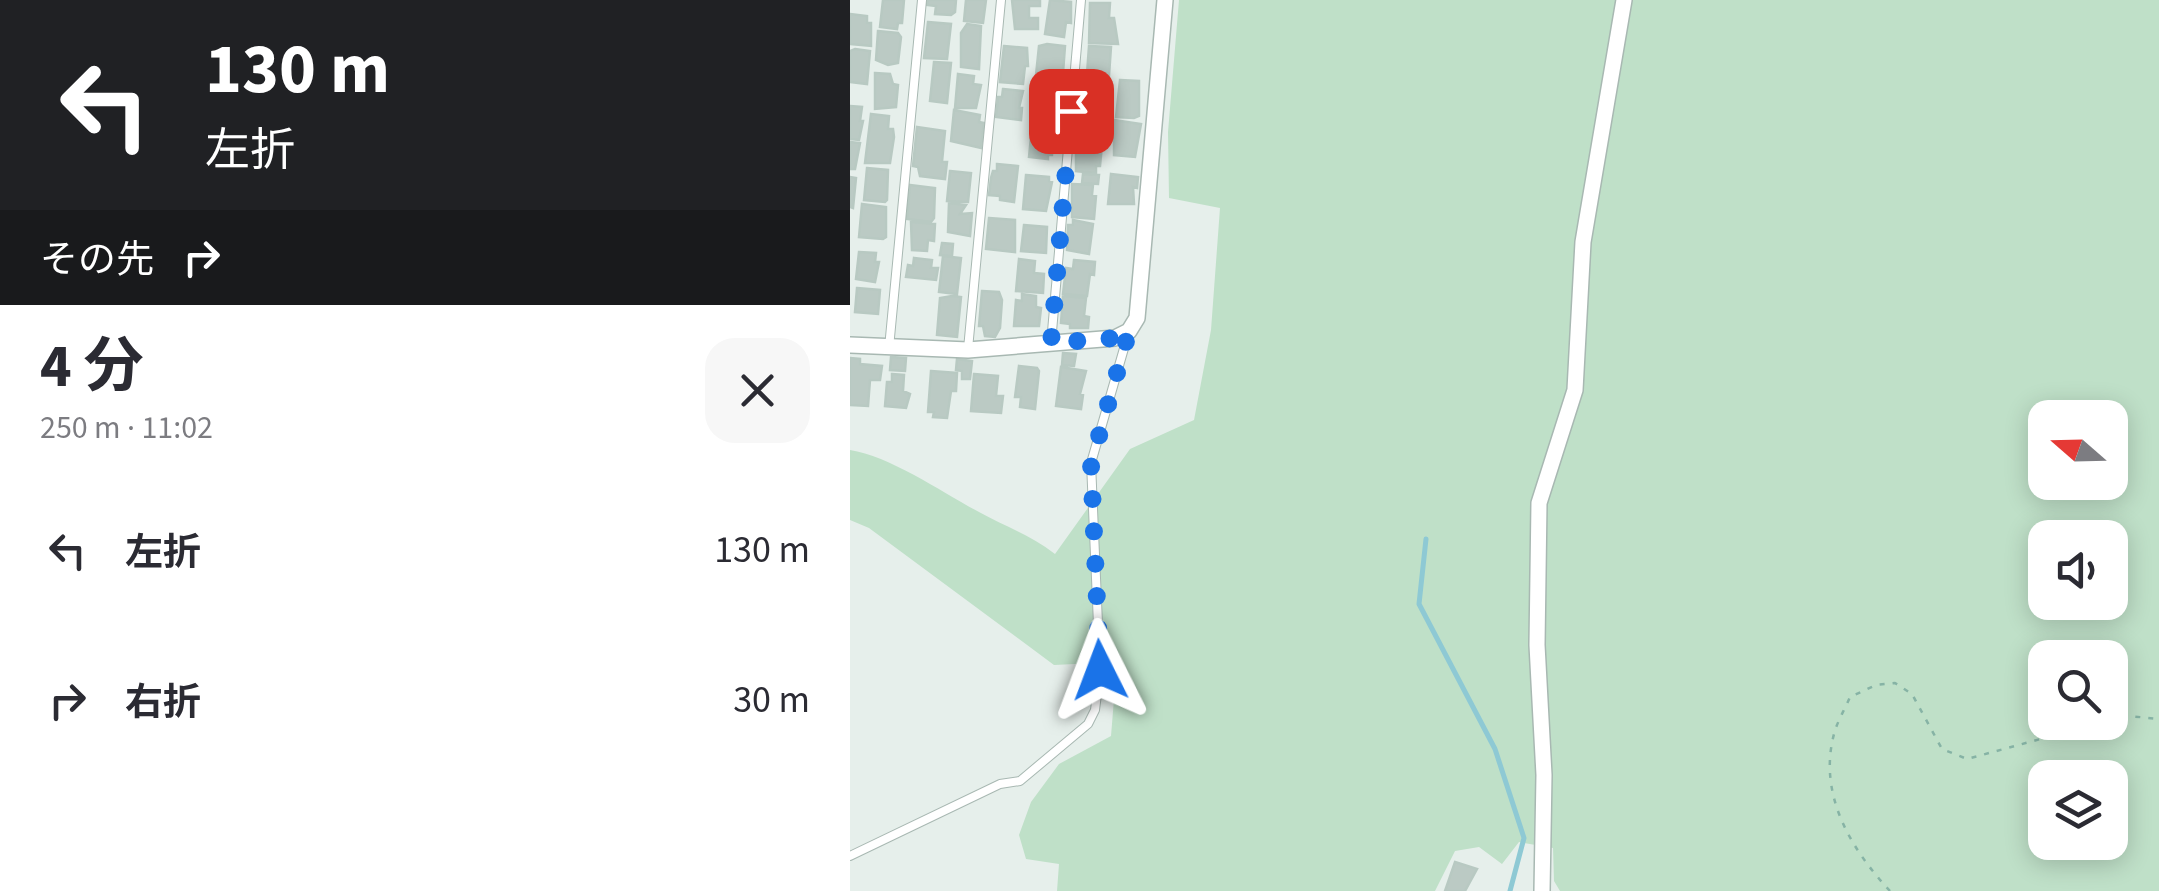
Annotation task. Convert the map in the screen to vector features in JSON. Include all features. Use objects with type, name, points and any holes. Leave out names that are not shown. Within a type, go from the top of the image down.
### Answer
[{"type":"street","points":[[850,345],[968,350],[1115,338],[1129,331],[1136,318],[1165,0]]},
{"type":"street","points":[[1542,891],[1544,776],[1536,628],[1539,503],[1575,390],[1583,242],[1624,0]]},
{"type":"lane","points":[[889,348],[922,0]]},
{"type":"lane","points":[[968,350],[1001,0]]},
{"type":"lane","points":[[1051,343],[1081,0]]},
{"type":"lane","points":[[850,856],[1000,784],[1020,781],[1088,724],[1095,710],[1100,670],[1091,464],[1129,331]]},
{"type":"path","points":[[1890,891],[1863,860],[1839,817],[1828,775],[1834,733],[1850,697],[1876,685],[1894,684],[1912,694],[1942,749],[1967,759],[2037,740]]},
{"type":"path","points":[[2128,716],[2159,719]]},
{"type":"green space","points":[[1179,0],[2159,0],[2159,891],[1560,891],[1554,881],[1553,848],[1519,842],[1502,864],[1479,847],[1455,851],[1435,891],[1057,891],[1059,864],[1026,859],[1019,835],[1031,802],[1059,764],[1111,736],[1117,662],[1054,665],[869,528],[850,520],[850,450],[899,467],[1055,554],[1130,449],[1194,420],[1211,330],[1220,208],[1169,198],[1168,132]]},
{"type":"building","points":[[883,0],[904,0],[902,23],[898,23],[897,29],[880,27]]},
{"type":"building","points":[[928,0],[956,0],[955,12],[935,14],[936,6],[927,5]]},
{"type":"building","points":[[966,0],[986,0],[983,23],[964,21]]},
{"type":"building","points":[[1012,0],[1040,0],[1040,6],[1029,6],[1029,18],[1038,18],[1038,29],[1015,29]]},
{"type":"building","points":[[1050,0],[1071,2],[1071,23],[1066,22],[1064,37],[1045,34]]},
{"type":"building","points":[[1090,3],[1110,3],[1109,18],[1114,18],[1118,44],[1089,43]]},
{"type":"building","points":[[850,14],[867,16],[867,23],[871,23],[871,46],[850,44]]},
{"type":"building","points":[[928,22],[951,24],[947,59],[924,58]]},
{"type":"building","points":[[967,24],[981,26],[979,69],[961,67],[961,33]]},
{"type":"building","points":[[878,31],[898,33],[901,37],[898,63],[888,65],[876,60]]},
{"type":"building","points":[[1004,46],[1027,48],[1023,84],[1000,82]]},
{"type":"building","points":[[1039,46],[1065,46],[1063,73],[1057,85],[1040,83],[1040,76],[1036,75]]},
{"type":"building","points":[[1089,46],[1111,47],[1109,76],[1087,74]]},
{"type":"building","points":[[850,51],[870,51],[867,84],[850,82]]},
{"type":"building","points":[[934,62],[951,63],[947,103],[930,101]]},
{"type":"building","points":[[875,73],[890,74],[893,84],[898,85],[896,107],[875,109]]},
{"type":"building","points":[[958,74],[974,76],[973,84],[981,85],[976,108],[955,108]]},
{"type":"building","points":[[1120,80],[1139,81],[1139,116],[1116,117]]},
{"type":"building","points":[[1003,89],[1023,91],[1021,120],[996,117]]},
{"type":"building","points":[[1036,89],[1060,93],[1052,127],[1033,125]]},
{"type":"building","points":[[1089,94],[1105,96],[1105,134],[1082,132],[1082,127],[1078,127],[1080,101],[1088,102]]},
{"type":"building","points":[[850,106],[862,107],[859,140],[850,139]]},
{"type":"building","points":[[954,110],[980,115],[979,122],[984,123],[981,148],[951,141]]},
{"type":"building","points":[[871,114],[889,116],[888,129],[893,129],[894,137],[890,163],[865,163]]},
{"type":"building","points":[[1114,120],[1141,124],[1135,157],[1114,155]]},
{"type":"building","points":[[917,127],[945,131],[945,179],[920,176],[918,167],[913,166]]},
{"type":"building","points":[[1032,127],[1055,129],[1048,159],[1029,157]]},
{"type":"building","points":[[850,142],[860,143],[855,169],[850,169]]},
{"type":"building","points":[[1082,143],[1102,145],[1096,173],[1076,171],[1076,151],[1082,151]]},
{"type":"building","points":[[997,164],[1018,166],[1014,202],[989,195]]},
{"type":"building","points":[[867,168],[888,170],[885,202],[864,200]]},
{"type":"building","points":[[950,171],[971,173],[968,202],[947,201]]},
{"type":"building","points":[[1083,174],[1099,175],[1098,184],[1082,183]]},
{"type":"building","points":[[1111,174],[1138,177],[1137,188],[1133,187],[1134,204],[1108,204]]},
{"type":"building","points":[[1026,175],[1049,177],[1052,182],[1046,211],[1023,209]]},
{"type":"building","points":[[850,177],[856,178],[853,208],[850,207]]},
{"type":"building","points":[[1072,184],[1093,185],[1094,219],[1072,217]]},
{"type":"building","points":[[910,185],[935,188],[931,222],[907,219]]},
{"type":"building","points":[[949,203],[966,205],[960,214],[972,213],[970,236],[948,232]]},
{"type":"building","points":[[862,204],[886,207],[883,239],[859,237]]},
{"type":"building","points":[[989,218],[1015,220],[1015,252],[986,249]]},
{"type":"building","points":[[1073,220],[1093,224],[1089,254],[1067,250],[1068,225],[1073,225]]},
{"type":"building","points":[[911,222],[935,224],[934,241],[928,240],[927,251],[912,250]]},
{"type":"building","points":[[1024,225],[1047,227],[1046,253],[1021,251]]},
{"type":"building","points":[[942,243],[953,244],[952,256],[940,255]]},
{"type":"building","points":[[859,252],[876,253],[875,262],[879,262],[875,282],[856,279]]},
{"type":"building","points":[[943,256],[961,258],[957,294],[939,292]]},
{"type":"building","points":[[914,258],[932,260],[931,268],[938,268],[936,280],[906,277]]},
{"type":"building","points":[[1019,259],[1035,261],[1034,273],[1044,274],[1043,293],[1016,291]]},
{"type":"building","points":[[1074,260],[1095,262],[1087,296],[1063,294],[1066,268],[1073,269]]},
{"type":"building","points":[[857,288],[880,290],[878,314],[855,312]]},
{"type":"building","points":[[982,291],[999,292],[1002,300],[1000,328],[995,337],[985,336],[983,326],[979,326]]},
{"type":"building","points":[[1022,294],[1036,296],[1036,307],[1041,308],[1039,326],[1014,326],[1016,300],[1022,301]]},
{"type":"building","points":[[1063,296],[1086,298],[1084,316],[1089,317],[1088,328],[1070,328],[1070,324],[1061,323]]},
{"type":"building","points":[[961,297],[957,337],[937,335],[940,298]]},
{"type":"building","points":[[1063,353],[1076,354],[1074,366],[1062,365]]},
{"type":"building","points":[[891,357],[906,358],[905,371],[890,370]]},
{"type":"building","points":[[850,358],[860,359],[860,364],[882,366],[880,380],[870,380],[868,406],[850,405]]},
{"type":"building","points":[[957,359],[972,361],[970,379],[962,379],[962,371],[956,370]]},
{"type":"building","points":[[1019,366],[1039,371],[1035,409],[1020,407],[1021,397],[1015,397]]},
{"type":"building","points":[[1061,367],[1086,371],[1081,409],[1056,406]]},
{"type":"building","points":[[931,371],[957,373],[947,418],[933,417],[934,412],[928,412]]},
{"type":"building","points":[[892,374],[904,375],[903,391],[910,394],[906,408],[885,406],[887,382],[892,382]]},
{"type":"building","points":[[974,374],[998,376],[996,396],[1003,396],[1001,413],[971,411]]},
{"type":"building","points":[[1455,862],[1477,869],[1465,891],[1445,891]]},
{"type":"waterway","points":[[1426,539],[1419,604],[1495,749],[1524,838],[1510,891]]},
{"type":"route","points":[[1071,111],[1051,343],[1115,338],[1129,331],[1091,464],[1100,670]]}]
